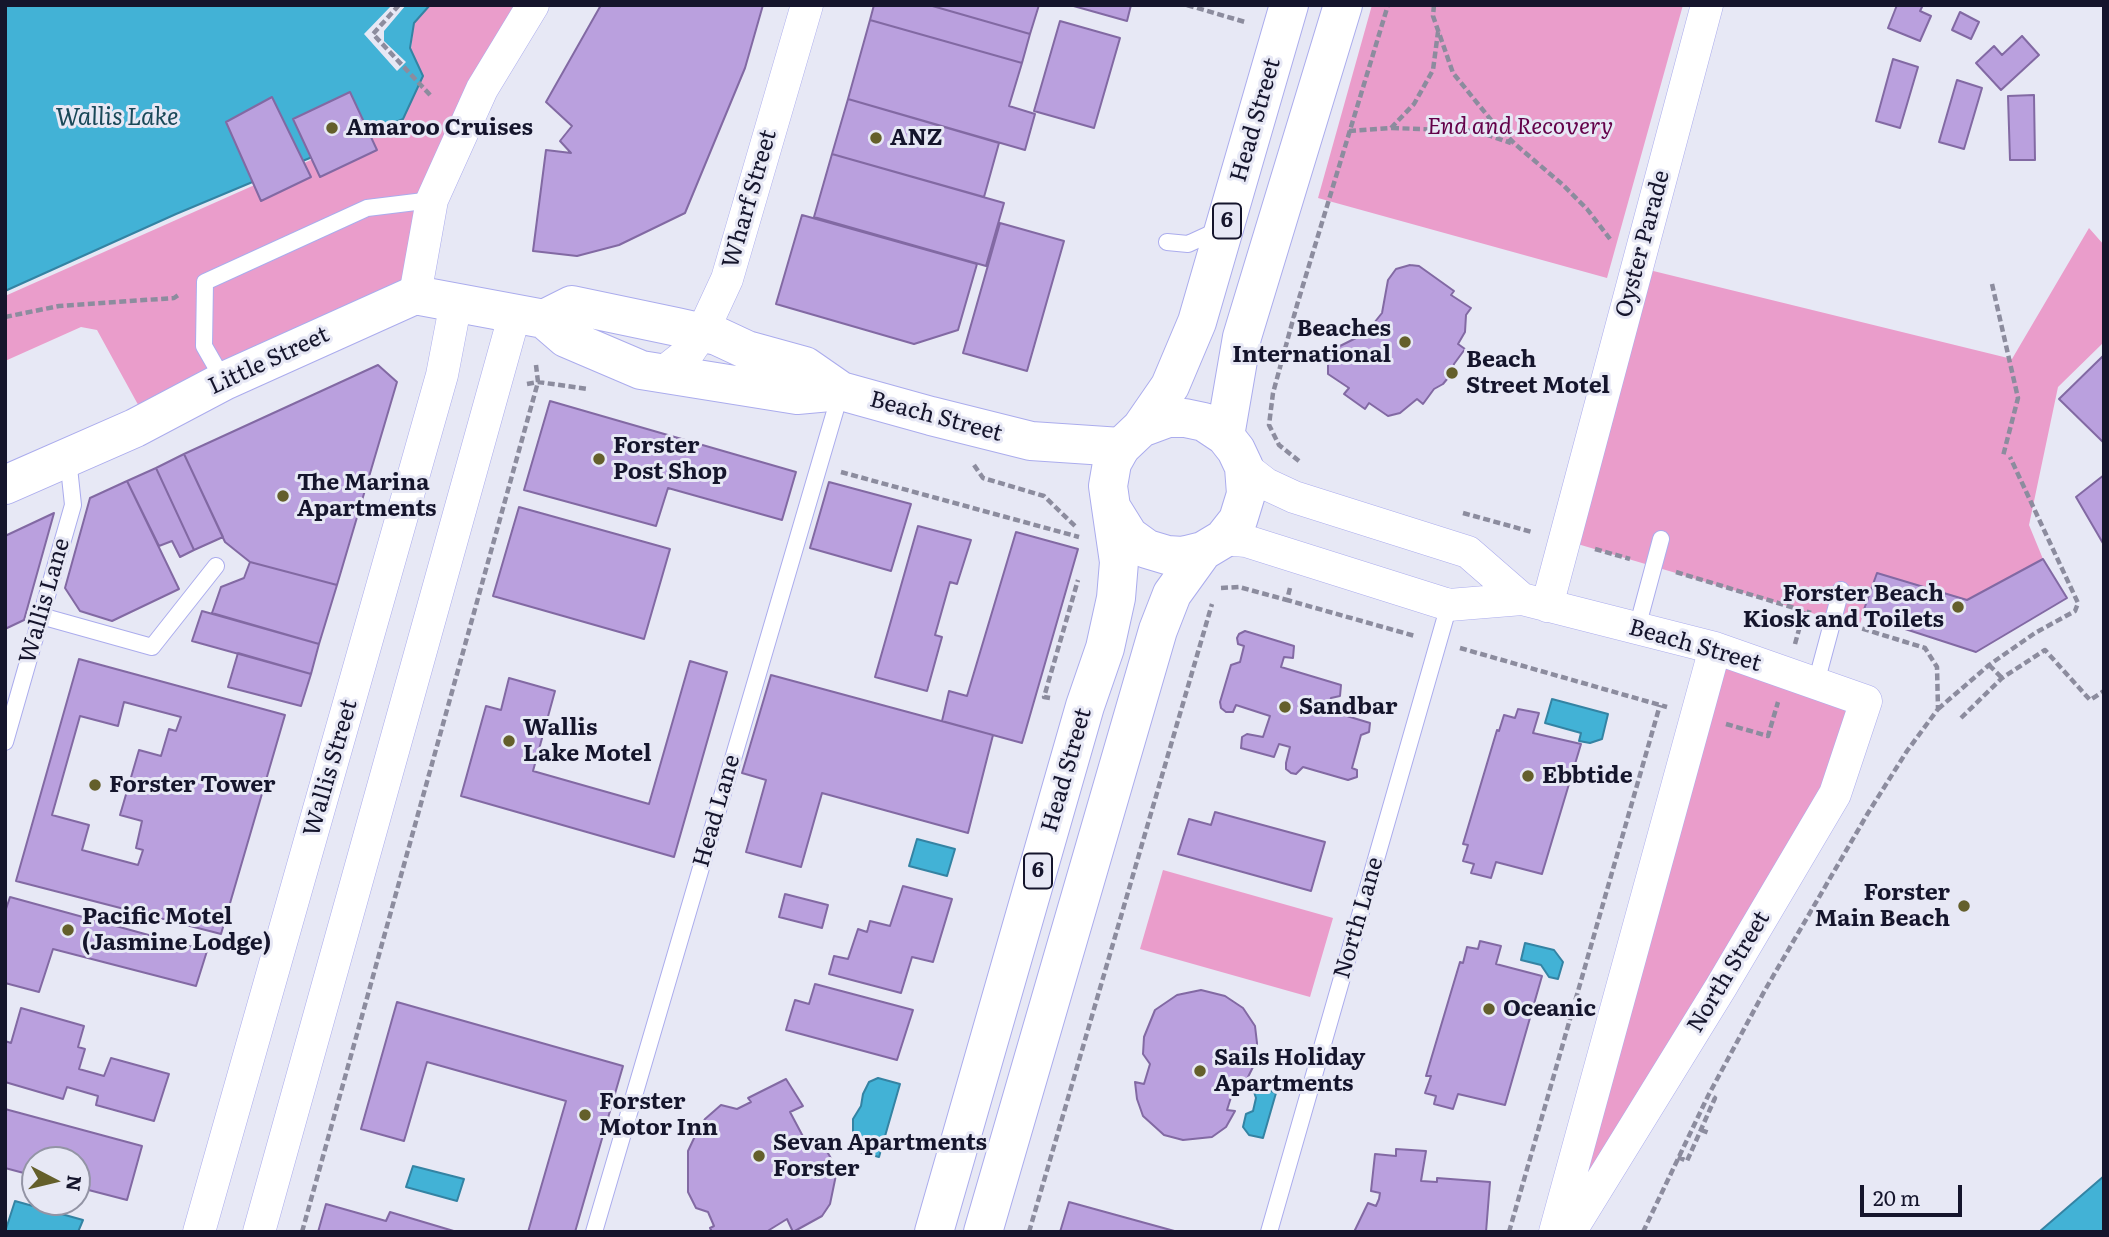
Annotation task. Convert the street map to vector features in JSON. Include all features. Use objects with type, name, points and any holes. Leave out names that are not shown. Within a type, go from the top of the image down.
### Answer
[{"type":"main road","name":"Head Street","points":[[1131,437],[1170,386],[1197,322],[1289,5]]},
{"type":"main road","name":"6","points":[[1213,545],[1238,520],[1246,494],[1234,451],[1242,337],[1343,5]]},
{"type":"main road","points":[[415,295],[530,316],[596,352],[641,370],[661,374]]},
{"type":"main road","name":"Little Street","points":[[5,485],[135,428],[224,381],[415,295]]},
{"type":"main road","points":[[530,316],[572,305],[702,332]]},
{"type":"main road","name":"Beach Street","points":[[702,332],[747,350],[805,366],[841,391],[1031,441],[1131,437]]},
{"type":"main road","name":"Beach Street","points":[[661,374],[797,396],[841,391]]},
{"type":"main road","points":[[1131,437],[1168,418],[1185,418],[1204,422],[1234,451]]},
{"type":"main road","name":"6","points":[[1110,497],[1112,463],[1131,437]]},
{"type":"main road","name":"Beach Street","points":[[1031,441],[1110,497]]},
{"type":"main road","points":[[1110,497],[1129,536],[1147,549],[1183,556],[1213,545]]},
{"type":"main road","name":"Head Street","points":[[934,1232],[1085,706],[1105,648],[1116,598],[1119,562],[1110,497]]},
{"type":"main road","name":"Head Street","points":[[983,1232],[1158,630],[1172,594],[1213,545]]},
{"type":"street","points":[[415,295],[432,200],[482,89],[533,5]]},
{"type":"street","name":"Wharf Street","points":[[661,374],[689,352],[702,332],[727,279],[807,5]]},
{"type":"street","name":"Oyster Parade","points":[[1535,602],[1564,540],[1707,5]]},
{"type":"street","name":"Wallis Street","points":[[199,1232],[442,375],[456,302]]},
{"type":"street","points":[[259,1232],[530,316]]},
{"type":"street","name":"Beach Street","points":[[1234,451],[1266,484],[1294,497],[1468,552],[1535,602]]},
{"type":"street","name":"Beach Street","points":[[1213,545],[1246,541],[1449,605],[1535,602],[1716,648],[1866,701]]},
{"type":"street","points":[[1555,1232],[1716,648]]},
{"type":"street","name":"North Street","points":[[1570,1232],[1835,794],[1866,701]]},
{"type":"lane","points":[[224,381],[204,346],[205,282],[367,208],[432,200]]},
{"type":"lane","points":[[1167,242],[1188,244],[1212,233],[1228,216]]},
{"type":"lane","name":"Head Lane","points":[[594,1232],[841,391]]},
{"type":"lane","name":"Wallis Lane","points":[[5,742],[73,505],[68,458]]},
{"type":"lane","points":[[1637,628],[1661,539]]},
{"type":"lane","points":[[41,616],[152,647],[216,566]]},
{"type":"lane","points":[[1816,683],[1842,590]]},
{"type":"lane","name":"North Lane","points":[[1269,1232],[1449,605]]},
{"type":"path","points":[[399,5],[373,34],[431,96]]},
{"type":"path","points":[[1187,5],[1245,22],[1247,13]]},
{"type":"path","points":[[1304,464],[1279,445],[1269,425],[1273,393],[1388,5]]},
{"type":"path","points":[[1434,5],[1433,16],[1453,73],[1491,120],[1587,209],[1615,246],[1629,296]]},
{"type":"path","points":[[1391,128],[1414,104],[1433,70],[1438,31]]},
{"type":"path","points":[[1349,131],[1391,128],[1476,131],[1515,144]]},
{"type":"path","points":[[5,317],[59,306],[174,298],[205,282]]},
{"type":"path","points":[[1992,284],[2018,398],[2003,456]]},
{"type":"path","points":[[302,1232],[538,383],[536,362]]},
{"type":"path","points":[[946,420],[983,478],[1044,495],[1090,540]]},
{"type":"path","points":[[1938,709],[1989,665],[2035,633],[2075,611],[2078,603],[2010,457]]},
{"type":"path","points":[[1455,510],[1768,599]]},
{"type":"path","points":[[1053,699],[1044,697],[1079,580]]},
{"type":"path","points":[[1029,1232],[1213,602],[1220,588],[1240,587],[1287,600]]},
{"type":"path","points":[[1961,718],[2002,678],[2045,650],[2090,700],[2104,691]]},
{"type":"path","points":[[1989,665],[2002,678]]},
{"type":"path","points":[[1508,1232],[1660,705]]},
{"type":"path","points":[[1678,1157],[1687,1161],[1715,1098],[1708,1096]]},
{"type":"path","points":[[1701,1130],[1709,1133]]},
{"type":"green space","points":[[430,5],[533,5],[482,89],[415,295],[147,421],[97,330],[81,327],[5,361],[5,296],[403,119],[423,76],[411,49],[414,23]]},
{"type":"green space","name":"End and Recovery","points":[[1372,5],[1683,5],[1607,278],[1318,198]]},
{"type":"green space","points":[[2089,228],[2104,245],[2104,342],[2058,387],[2029,525],[2043,559],[1967,600],[1877,573],[1859,627],[1564,540],[1637,267],[2012,359]]},
{"type":"green space","points":[[1715,648],[1866,701],[1835,794],[1570,1232]]},
{"type":"green space","points":[[1163,870],[1333,918],[1310,997],[1140,949]]},
{"type":"water","name":"Wallis Lake","points":[[5,5],[430,5],[414,23],[410,48],[423,76],[403,119],[176,214],[5,291]]},
{"type":"water","points":[[1552,699],[1608,714],[1602,739],[1590,743],[1579,741],[1581,733],[1545,723]]},
{"type":"water","points":[[917,839],[955,849],[947,876],[909,866]]},
{"type":"water","points":[[1525,943],[1554,950],[1563,962],[1558,979],[1549,977],[1541,965],[1521,960]]},
{"type":"water","points":[[878,1078],[900,1084],[879,1157],[853,1150],[853,1119],[861,1106],[869,1082]]},
{"type":"water","points":[[1259,1086],[1276,1093],[1263,1138],[1249,1135],[1243,1127],[1246,1114],[1253,1111],[1256,1098],[1254,1092]]},
{"type":"water","points":[[413,1166],[464,1179],[457,1201],[406,1187]]},
{"type":"water","points":[[2104,1176],[2104,1232],[2039,1232]]},
{"type":"water","points":[[15,1201],[21,1203],[21,1216],[69,1216],[83,1220],[78,1232],[5,1232]]},
{"type":"pier","points":[[392,5],[406,5],[384,31],[384,41],[406,62],[397,71],[364,34]]},
{"type":"building","points":[[601,5],[763,5],[745,68],[685,213],[619,245],[577,256],[533,251],[546,150],[571,153],[560,141],[572,126],[546,102]]},
{"type":"building","points":[[874,5],[929,5],[1030,34],[1022,63],[870,20]]},
{"type":"building","points":[[929,5],[1039,5],[1030,34]]},
{"type":"building","points":[[1070,5],[1131,5],[1127,21]]},
{"type":"building","points":[[1897,5],[1923,5],[1920,11],[1931,16],[1920,41],[1888,28]]},
{"type":"building","points":[[1960,12],[1979,22],[1971,39],[1952,30]]},
{"type":"building","points":[[870,20],[1022,63],[1009,106],[1035,114],[1025,150],[848,99]]},
{"type":"building","points":[[1060,21],[1120,38],[1094,128],[1034,111]]},
{"type":"building","points":[[2022,36],[2039,55],[2001,90],[1976,63],[1994,46],[2002,55]]},
{"type":"building","points":[[1893,59],[1918,67],[1900,128],[1876,121]]},
{"type":"building","points":[[1957,80],[1982,88],[1964,149],[1939,142]]},
{"type":"building","points":[[350,92],[377,150],[320,177],[293,119]]},
{"type":"building","points":[[2034,95],[2035,160],[2010,160],[2008,96]]},
{"type":"building","points":[[272,97],[311,177],[261,201],[226,122]]},
{"type":"building","points":[[848,99],[999,143],[984,197],[832,154]]},
{"type":"building","points":[[832,154],[1004,203],[986,266],[814,217]]},
{"type":"building","points":[[802,215],[977,264],[958,330],[914,344],[776,304]]},
{"type":"building","points":[[1000,223],[1064,241],[1027,371],[963,353]]},
{"type":"building","name":"Beaches International","points":[[1410,265],[1419,266],[1454,291],[1451,295],[1471,308],[1466,315],[1465,332],[1458,344],[1465,349],[1454,364],[1452,373],[1443,384],[1434,389],[1423,404],[1417,399],[1400,413],[1388,416],[1369,403],[1365,409],[1344,394],[1349,388],[1328,374],[1328,365],[1331,354],[1340,346],[1366,333],[1382,313],[1388,280],[1396,269]]},
{"type":"building","points":[[2104,355],[2104,443],[2059,399]]},
{"type":"building","name":"The Marina Apartments","points":[[378,365],[397,382],[337,585],[250,562],[225,542],[184,454]]},
{"type":"building","points":[[550,401],[796,472],[782,520],[668,488],[656,526],[524,490]]},
{"type":"building","points":[[184,454],[223,537],[194,550],[156,468]]},
{"type":"building","points":[[156,468],[194,550],[180,557],[172,541],[159,546],[127,481]]},
{"type":"building","points":[[2104,475],[2104,545],[2076,497]]},
{"type":"building","points":[[127,481],[179,589],[112,621],[80,611],[65,588],[90,498]]},
{"type":"building","points":[[829,482],[911,504],[891,571],[810,548]]},
{"type":"building","points":[[519,507],[670,549],[644,639],[493,596]]},
{"type":"building","points":[[54,513],[24,620],[5,629],[5,536]]},
{"type":"building","points":[[918,526],[971,540],[957,584],[950,582],[935,635],[942,637],[927,691],[875,677]]},
{"type":"building","points":[[1016,532],[1078,549],[1022,743],[942,721],[949,691],[967,696]]},
{"type":"building","name":"Forster Beach Kiosk and Toilets","points":[[2043,559],[2067,598],[1976,652],[1862,615],[1877,573],[1967,600]]},
{"type":"building","points":[[250,562],[337,585],[319,644],[212,613],[221,587],[244,578]]},
{"type":"building","points":[[202,611],[319,644],[311,674],[192,641]]},
{"type":"building","name":"Sandbar","points":[[1245,631],[1294,646],[1293,658],[1284,657],[1281,667],[1341,685],[1340,696],[1331,698],[1327,710],[1370,723],[1369,732],[1361,735],[1352,768],[1357,770],[1357,777],[1348,780],[1303,767],[1296,774],[1291,773],[1286,769],[1290,747],[1279,744],[1274,757],[1241,748],[1242,737],[1247,734],[1263,737],[1270,716],[1236,705],[1233,712],[1226,712],[1221,708],[1220,702],[1231,665],[1240,662],[1244,646],[1238,644],[1237,638]]},
{"type":"building","points":[[238,653],[311,674],[301,706],[228,687]]},
{"type":"building","points":[[79,659],[285,715],[221,934],[16,881]]},
{"type":"building","name":"Wallis Lake Motel","points":[[690,661],[727,672],[674,857],[461,796],[486,706],[501,710],[509,678],[555,691],[533,771],[649,804]]},
{"type":"building","points":[[771,675],[993,735],[968,833],[822,793],[801,867],[746,852],[766,780],[742,773]]},
{"type":"building","name":"Forster Tower","points":[[124,702],[181,717],[176,731],[169,729],[161,756],[139,750],[120,815],[142,821],[136,848],[143,850],[138,865],[82,850],[89,825],[52,815],[80,716],[118,726]]},
{"type":"building","name":"Ebbtide","points":[[1518,709],[1539,713],[1533,733],[1581,744],[1542,874],[1496,862],[1491,878],[1471,873],[1474,864],[1463,861],[1468,845],[1463,844],[1497,730],[1499,731],[1504,715],[1515,718]]},
{"type":"building","points":[[1215,812],[1325,842],[1311,891],[1178,854],[1189,819],[1211,825]]},
{"type":"building","points":[[903,886],[952,899],[933,962],[912,957],[901,993],[829,974],[834,956],[848,959],[858,929],[867,932],[870,921],[890,926]]},
{"type":"building","points":[[785,894],[828,905],[822,928],[779,917]]},
{"type":"building","name":"Pacific Motel (Jasmine Lodge)","points":[[10,897],[207,951],[196,986],[53,949],[39,992],[5,983],[5,912]]},
{"type":"building","name":"Oceanic","points":[[1480,941],[1501,946],[1496,964],[1542,976],[1505,1105],[1458,1094],[1453,1109],[1434,1104],[1436,1096],[1425,1093],[1431,1076],[1426,1076],[1460,962],[1463,963],[1467,947],[1478,949]]},
{"type":"building","points":[[815,984],[913,1010],[897,1060],[786,1030],[795,1000],[809,1004]]},
{"type":"building","name":"Sails Holiday Apartments","points":[[1201,990],[1225,996],[1243,1008],[1255,1026],[1256,1061],[1243,1087],[1232,1094],[1227,1110],[1235,1111],[1226,1127],[1212,1137],[1183,1140],[1164,1135],[1143,1116],[1135,1082],[1144,1084],[1150,1064],[1143,1054],[1144,1037],[1155,1010],[1177,995]]},
{"type":"building","name":"Forster Motor Inn","points":[[397,1002],[623,1066],[575,1232],[528,1232],[566,1101],[427,1062],[404,1141],[361,1129]]},
{"type":"building","points":[[21,1008],[84,1026],[78,1047],[85,1049],[79,1069],[104,1076],[111,1058],[169,1074],[154,1121],[96,1105],[98,1096],[67,1087],[63,1099],[5,1082],[5,1041],[11,1043]]},
{"type":"building","name":"Sevan Apartments Forster","points":[[786,1079],[803,1106],[790,1112],[807,1144],[819,1138],[832,1160],[836,1175],[830,1204],[822,1216],[793,1232],[787,1219],[766,1232],[712,1232],[710,1228],[714,1226],[708,1212],[696,1208],[688,1192],[688,1151],[696,1134],[705,1119],[721,1105],[737,1109],[751,1102],[748,1098]]},
{"type":"building","points":[[5,1109],[142,1146],[127,1200],[91,1191],[91,1146],[21,1146],[21,1172],[5,1168]]},
{"type":"building","points":[[1396,1149],[1426,1151],[1421,1181],[1437,1182],[1437,1178],[1490,1182],[1486,1232],[1354,1232],[1368,1203],[1376,1206],[1379,1199],[1380,1193],[1371,1191],[1375,1154],[1396,1156]]},
{"type":"building","points":[[1069,1202],[1178,1232],[1060,1232]]},
{"type":"building","points":[[326,1204],[386,1221],[390,1212],[457,1232],[318,1232]]},
{"type":"place","name":"Amaroo Cruises","points":[[332,128]]},
{"type":"place","name":"ANZ","points":[[876,138]]},
{"type":"place","name":"Beaches International","points":[[1405,342]]},
{"type":"place","name":"Beach Street Motel","points":[[1452,373]]},
{"type":"place","name":"Forster Post Shop","points":[[599,459]]},
{"type":"place","name":"The Marina Apartments","points":[[283,496]]},
{"type":"place","name":"Forster Beach Kiosk and Toilets","points":[[1958,607]]},
{"type":"place","name":"Sandbar","points":[[1285,707]]},
{"type":"place","name":"Wallis Lake Motel","points":[[509,741]]},
{"type":"place","name":"Ebbtide","points":[[1528,776]]},
{"type":"place","name":"Forster Tower","points":[[95,785]]},
{"type":"place","name":"Forster Main Beach","points":[[1964,906]]},
{"type":"place","name":"Pacific Motel (Jasmine Lodge)","points":[[68,930]]},
{"type":"place","name":"Oceanic","points":[[1489,1009]]},
{"type":"place","name":"Sails Holiday Apartments","points":[[1200,1071]]},
{"type":"place","name":"Forster Motor Inn","points":[[585,1115]]},
{"type":"place","name":"Sevan Apartments Forster","points":[[759,1156]]}]
